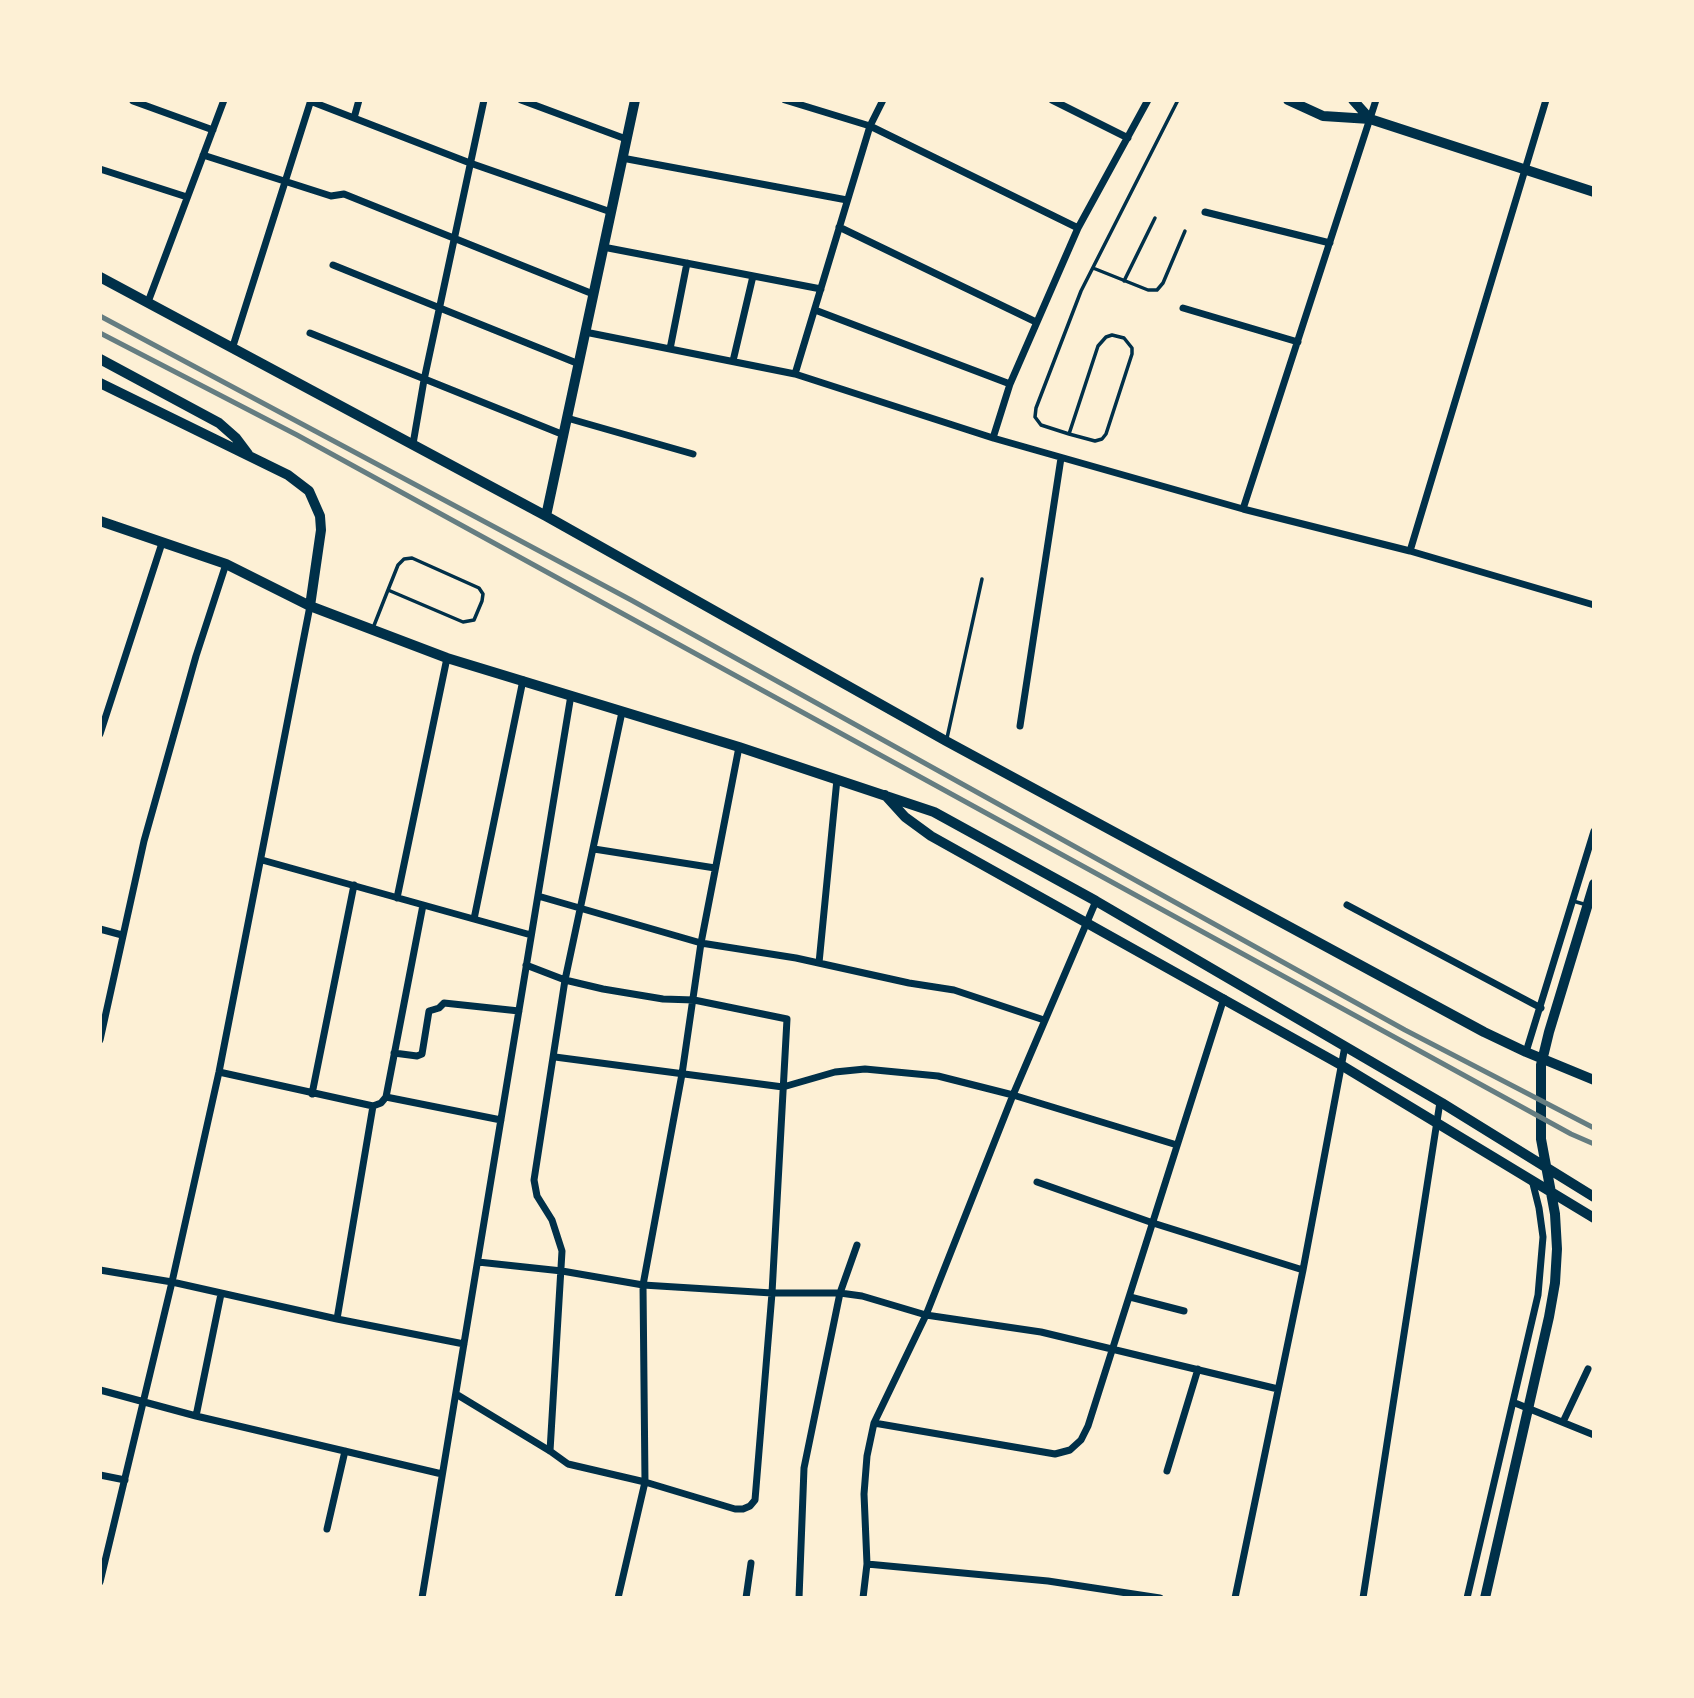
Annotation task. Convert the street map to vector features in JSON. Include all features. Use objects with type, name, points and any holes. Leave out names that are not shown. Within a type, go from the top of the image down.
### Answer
[{"type":"main road","points":[[1288,100],[1323,116],[1370,119],[1594,192]]},
{"type":"main road","points":[[1353,100],[1370,119]]},
{"type":"street","points":[[148,302],[224,100]]},
{"type":"street","points":[[354,118],[359,100]]},
{"type":"street","points":[[413,444],[424,380],[484,100]]},
{"type":"street","points":[[521,100],[626,139]]},
{"type":"street","points":[[545,516],[635,100]]},
{"type":"street","points":[[787,100],[870,126],[1078,229]]},
{"type":"street","points":[[795,374],[870,126],[883,100]]},
{"type":"street","points":[[1052,100],[1128,138]]},
{"type":"street","points":[[993,438],[1010,384],[1078,229],[1148,100]]},
{"type":"street","points":[[1243,509],[1376,100]]},
{"type":"street","points":[[1410,551],[1546,100]]},
{"type":"street","points":[[133,101],[213,130]]},
{"type":"street","points":[[233,346],[311,101],[470,163],[611,212]]},
{"type":"street","points":[[203,155],[284,183],[331,196],[344,194],[593,294]]},
{"type":"street","points":[[622,158],[848,200]]},
{"type":"street","points":[[100,169],[187,197]]},
{"type":"street","points":[[1205,212],[1330,243]]},
{"type":"street","points":[[839,227],[1036,322]]},
{"type":"street","points":[[603,247],[821,289]]},
{"type":"street","points":[[670,349],[687,263]]},
{"type":"street","points":[[333,265],[579,364]]},
{"type":"street","points":[[733,361],[753,276]]},
{"type":"street","points":[[100,277],[413,444],[946,741],[1472,1025],[1526,1052],[1594,1080]]},
{"type":"street","points":[[1183,308],[1298,341]]},
{"type":"street","points":[[815,310],[1010,384]]},
{"type":"street","points":[[585,332],[795,374],[1061,458],[1243,509],[1410,551],[1594,605]]},
{"type":"street","points":[[310,333],[564,435]]},
{"type":"street","points":[[100,359],[219,423],[251,457]]},
{"type":"street","points":[[100,383],[300,482],[316,503],[321,530],[310,606],[219,1072],[100,1582]]},
{"type":"street","points":[[567,418],[693,454]]},
{"type":"street","points":[[1020,726],[1061,458]]},
{"type":"street","points":[[100,521],[226,564],[310,606],[447,657],[739,747],[934,813],[1096,901],[1440,1102],[1594,1197]]},
{"type":"street","points":[[100,734],[162,542]]},
{"type":"street","points":[[100,1035],[169,748],[226,564]]},
{"type":"street","points":[[397,898],[447,657]]},
{"type":"street","points":[[474,919],[523,680]]},
{"type":"street","points":[[422,1598],[570,695]]},
{"type":"street","points":[[550,1451],[562,1251],[552,1220],[537,1196],[534,1180],[565,980],[622,712]]},
{"type":"street","points":[[618,1598],[645,1482],[643,1285],[694,1000],[701,943],[739,747]]},
{"type":"street","points":[[819,963],[837,779]]},
{"type":"street","points":[[885,795],[905,817],[931,836],[1341,1065],[1594,1218]]},
{"type":"street","points":[[1526,1052],[1594,831]]},
{"type":"street","points":[[594,849],[715,868]]},
{"type":"street","points":[[262,860],[531,935]]},
{"type":"street","points":[[1485,1598],[1555,1283],[1555,1214],[1541,1139],[1541,1065],[1594,884]]},
{"type":"street","points":[[312,1094],[354,886]]},
{"type":"street","points":[[538,896],[701,943],[954,990],[1044,1020]]},
{"type":"street","points":[[863,1598],[867,1564],[864,1494],[867,1456],[874,1423],[926,1315],[1013,1095],[1096,901]]},
{"type":"street","points":[[219,1072],[373,1106],[381,1103],[386,1097],[422,905]]},
{"type":"street","points":[[1347,905],[1541,1009]]},
{"type":"street","points":[[100,929],[122,935]]},
{"type":"street","points":[[456,1394],[568,1464],[645,1482],[735,1509],[750,1506],[755,1500],[772,1293],[786,1019],[694,1000],[633,995],[565,980],[526,965]]},
{"type":"street","points":[[874,1423],[1055,1454],[1070,1450],[1081,1440],[1088,1426],[1224,998]]},
{"type":"street","points":[[394,1053],[422,1054],[429,1010],[439,1008],[443,1003],[519,1011]]},
{"type":"street","points":[[1235,1598],[1303,1270],[1345,1046]]},
{"type":"street","points":[[555,1057],[783,1087],[835,1072],[865,1069],[938,1076],[1013,1095],[1177,1145]]},
{"type":"street","points":[[386,1097],[501,1120]]},
{"type":"street","points":[[1363,1598],[1440,1102]]},
{"type":"street","points":[[337,1319],[373,1106]]},
{"type":"street","points":[[1467,1598],[1538,1295],[1542,1266],[1541,1218],[1532,1180]]},
{"type":"street","points":[[1037,1182],[1153,1223],[1303,1270]]},
{"type":"street","points":[[799,1598],[804,1468],[840,1293],[857,1245]]},
{"type":"street","points":[[478,1262],[562,1271],[643,1285],[862,1296],[926,1315],[1041,1332],[1278,1389]]},
{"type":"street","points":[[100,1270],[172,1282],[464,1344]]},
{"type":"street","points":[[196,1416],[221,1294]]},
{"type":"street","points":[[1129,1297],[1184,1311]]},
{"type":"street","points":[[1563,1422],[1588,1369]]},
{"type":"street","points":[[1167,1471],[1198,1370]]},
{"type":"street","points":[[100,1390],[196,1416],[442,1474]]},
{"type":"street","points":[[1514,1403],[1594,1435]]},
{"type":"street","points":[[327,1529],[345,1451]]},
{"type":"street","points":[[100,1475],[125,1480]]},
{"type":"street","points":[[100,1537],[111,1539]]},
{"type":"street","points":[[747,1598],[751,1563]]},
{"type":"street","points":[[867,1564],[1048,1581],[1160,1598]]},
{"type":"lane","points":[[1069,434],[1098,346],[1106,337],[1119,335],[1125,338],[1132,354],[1107,434],[1102,439],[1095,442],[1069,434],[1041,425],[1035,413],[1081,291],[1178,100]]},
{"type":"lane","points":[[1124,281],[1155,218]]},
{"type":"lane","points":[[1093,268],[1152,291],[1161,288],[1185,231]]},
{"type":"lane","points":[[373,630],[388,590],[400,562],[412,558],[476,586],[483,597],[476,617],[467,623],[388,590]]},
{"type":"lane","points":[[946,741],[982,579]]},
{"type":"lane","points":[[1573,901],[1594,907]]},
{"type":"railway","points":[[100,316],[631,600],[1405,1030],[1594,1128]]},
{"type":"railway","points":[[100,333],[297,435],[1571,1134],[1594,1144]]}]
